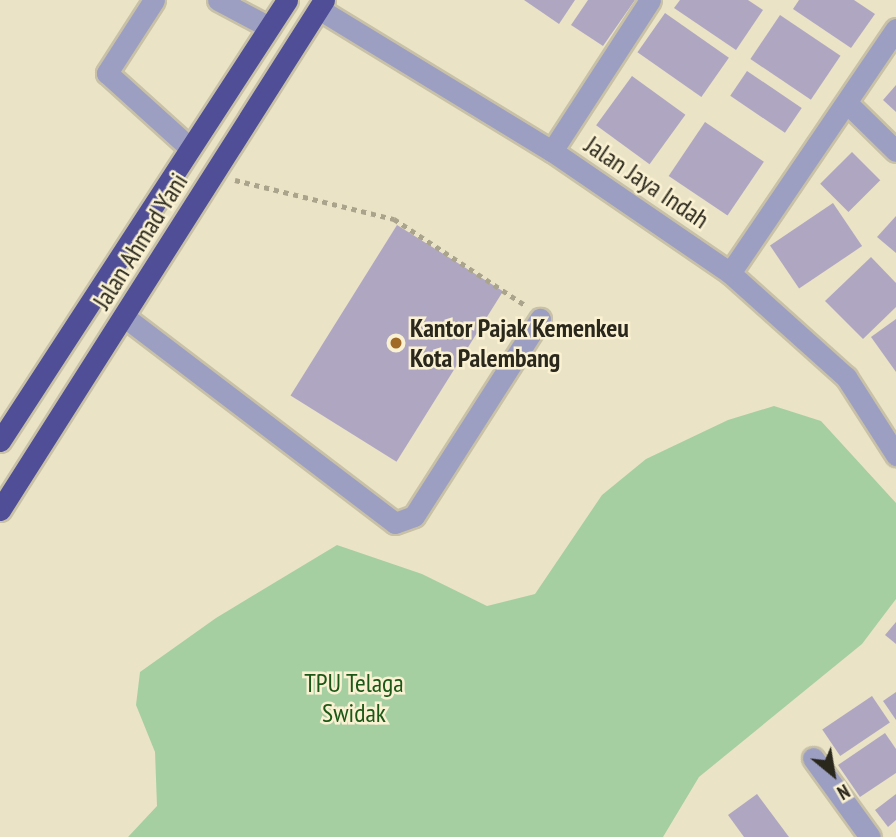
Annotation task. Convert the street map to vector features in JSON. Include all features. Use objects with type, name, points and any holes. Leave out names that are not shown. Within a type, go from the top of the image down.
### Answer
[{"type":"highway","name":"Jalan Ahmad Yani","points":[[0,441],[287,0]]},
{"type":"highway","name":"Jalan Ahmad Yani","points":[[0,510],[126,318],[322,4]]},
{"type":"street","points":[[154,0],[107,73],[190,148]]},
{"type":"street","points":[[218,0],[269,27]]},
{"type":"street","points":[[552,151],[650,0]]},
{"type":"street","name":"Jalan Jaya Indah","points":[[322,4],[552,151],[730,273],[846,377],[896,455]]},
{"type":"street","points":[[730,273],[848,104],[896,29]]},
{"type":"street","points":[[848,104],[896,151]]},
{"type":"street","points":[[126,318],[395,523],[414,516],[540,319]]},
{"type":"street","points":[[813,758],[870,837]]},
{"type":"path","points":[[215,176],[346,203],[394,219],[508,289],[540,319]]},
{"type":"green space","name":"TPU Telaga Swidak","points":[[774,406],[821,421],[896,503],[896,599],[862,644],[699,777],[663,837],[128,837],[157,806],[155,752],[136,705],[140,672],[216,618],[337,545],[422,574],[487,606],[535,594],[602,495],[646,459],[728,420]]},
{"type":"building","points":[[524,0],[575,0],[559,24]]},
{"type":"building","points":[[588,0],[635,0],[603,46],[571,25]]},
{"type":"building","points":[[680,0],[748,0],[763,10],[736,50],[674,8]]},
{"type":"building","points":[[799,0],[854,0],[875,14],[851,48],[793,9]]},
{"type":"building","points":[[665,13],[729,58],[701,97],[637,52]]},
{"type":"building","points":[[780,15],[841,56],[811,100],[750,59]]},
{"type":"building","points":[[747,71],[802,108],[785,133],[730,96]]},
{"type":"building","points":[[632,76],[685,115],[650,164],[596,125]]},
{"type":"building","points":[[896,85],[896,112],[883,100]]},
{"type":"building","points":[[705,122],[764,162],[728,216],[669,176]]},
{"type":"building","points":[[852,152],[880,180],[848,212],[820,184]]},
{"type":"building","points":[[833,203],[862,246],[799,289],[770,245]]},
{"type":"building","points":[[896,216],[896,253],[877,237]]},
{"type":"building","name":"Kantor Pajak Kemenkeu Kota Palembang","points":[[397,225],[503,291],[396,462],[290,395]]},
{"type":"building","points":[[871,257],[896,283],[896,307],[863,339],[825,301]]},
{"type":"building","points":[[896,319],[896,372],[871,337]]},
{"type":"building","points":[[896,622],[896,644],[885,635]]},
{"type":"building","points":[[896,692],[896,720],[883,701]]},
{"type":"building","points":[[872,696],[890,723],[840,756],[822,730]]},
{"type":"building","points":[[885,733],[896,749],[896,773],[860,797],[838,765]]},
{"type":"building","points":[[757,794],[789,837],[744,837],[728,815]]},
{"type":"building","points":[[896,794],[896,820],[888,827],[875,810]]},
{"type":"place","name":"Kantor Pajak Kemenkeu Kota Palembang","points":[[396,343]]}]
